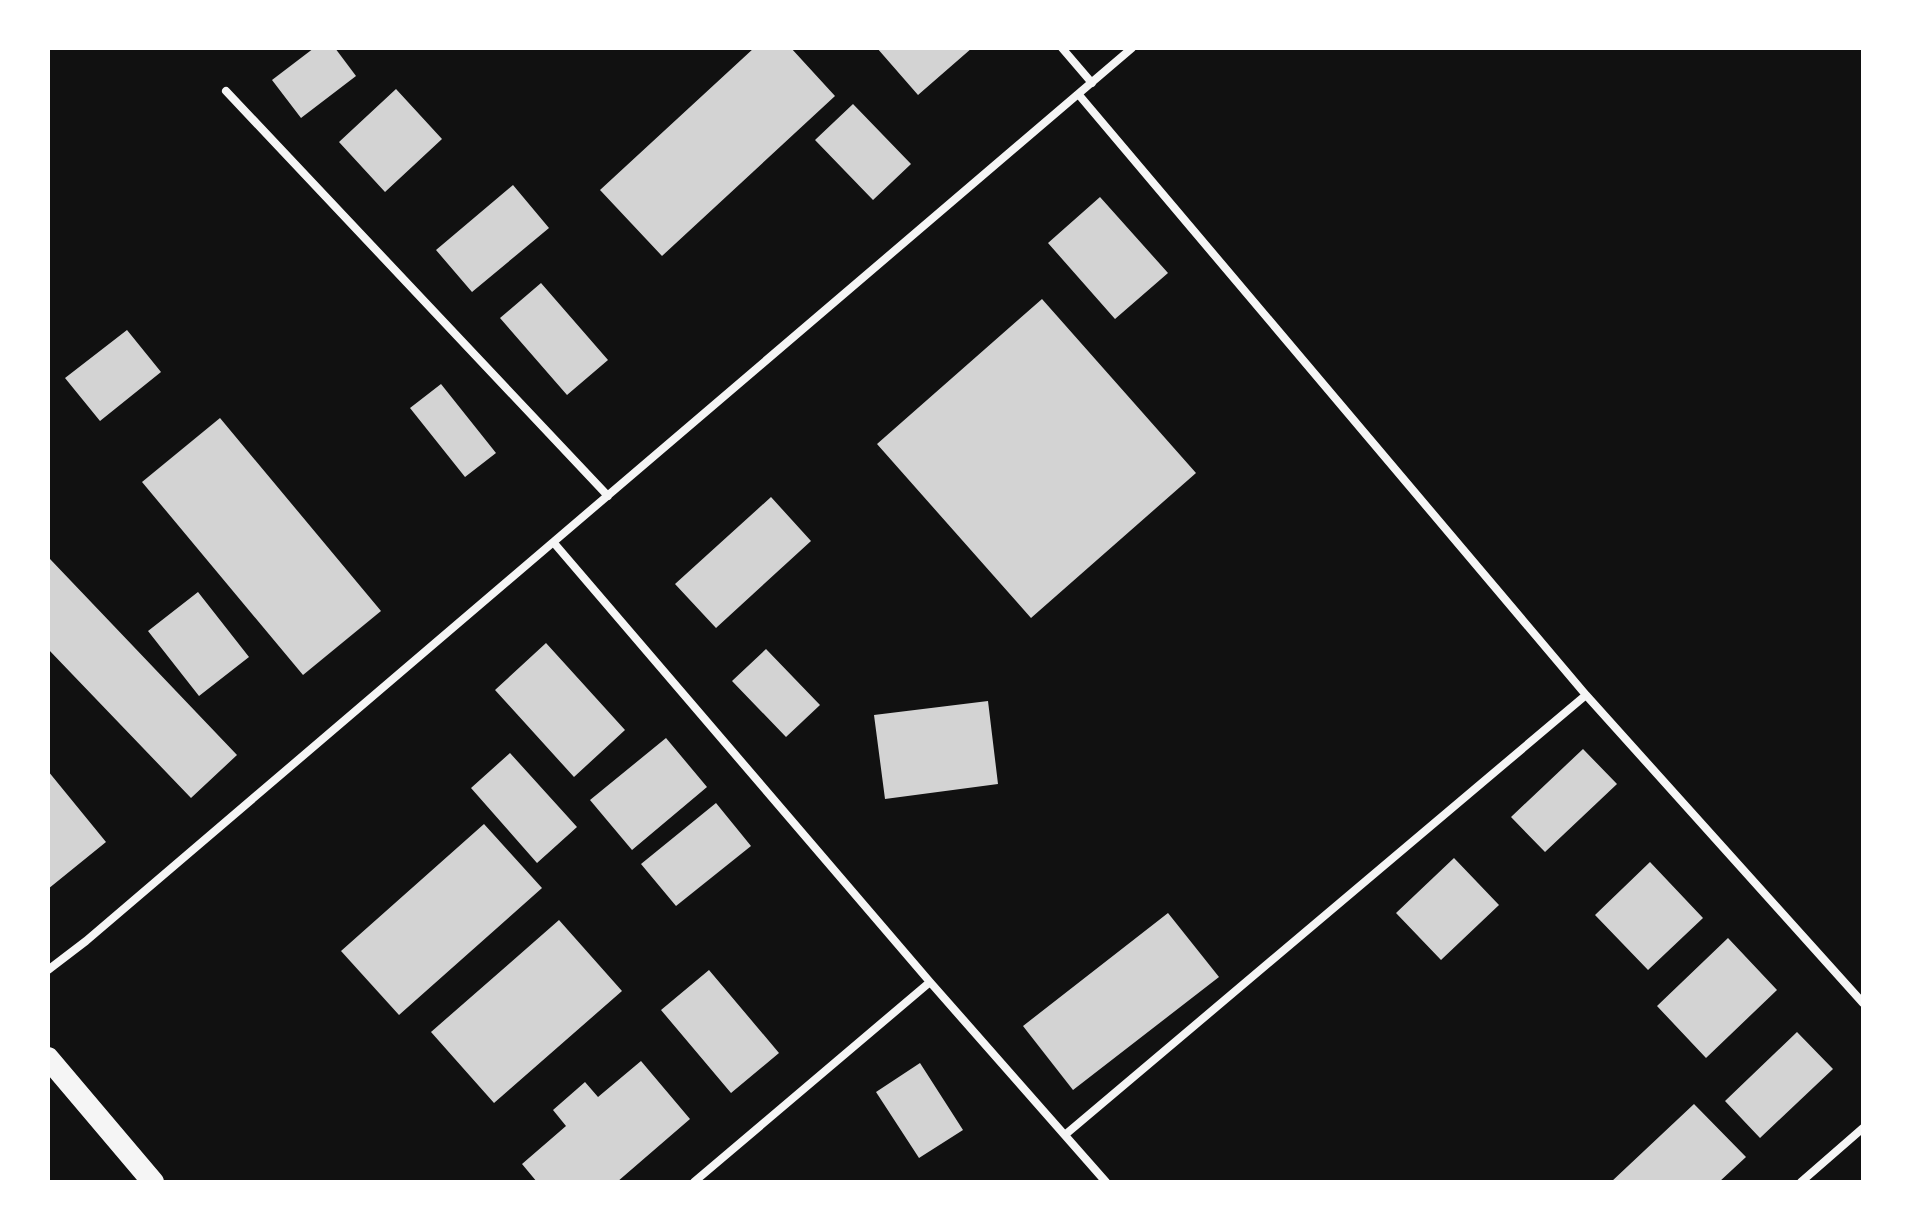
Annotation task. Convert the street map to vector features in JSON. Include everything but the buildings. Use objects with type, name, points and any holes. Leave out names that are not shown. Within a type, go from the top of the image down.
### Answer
[{"type":"highway","points":[[48,1058],[153,1182]]},
{"type":"street","points":[[1062,48],[1092,83]]},
{"type":"street","points":[[48,970],[554,543],[1132,48]]},
{"type":"street","points":[[226,91],[608,496]]},
{"type":"street","points":[[1079,95],[1586,695],[1863,1003]]},
{"type":"street","points":[[554,543],[930,982],[1106,1182]]},
{"type":"street","points":[[1066,1134],[1586,695]]},
{"type":"street","points":[[694,1182],[930,982]]},
{"type":"street","points":[[1801,1182],[1863,1128]]}]
